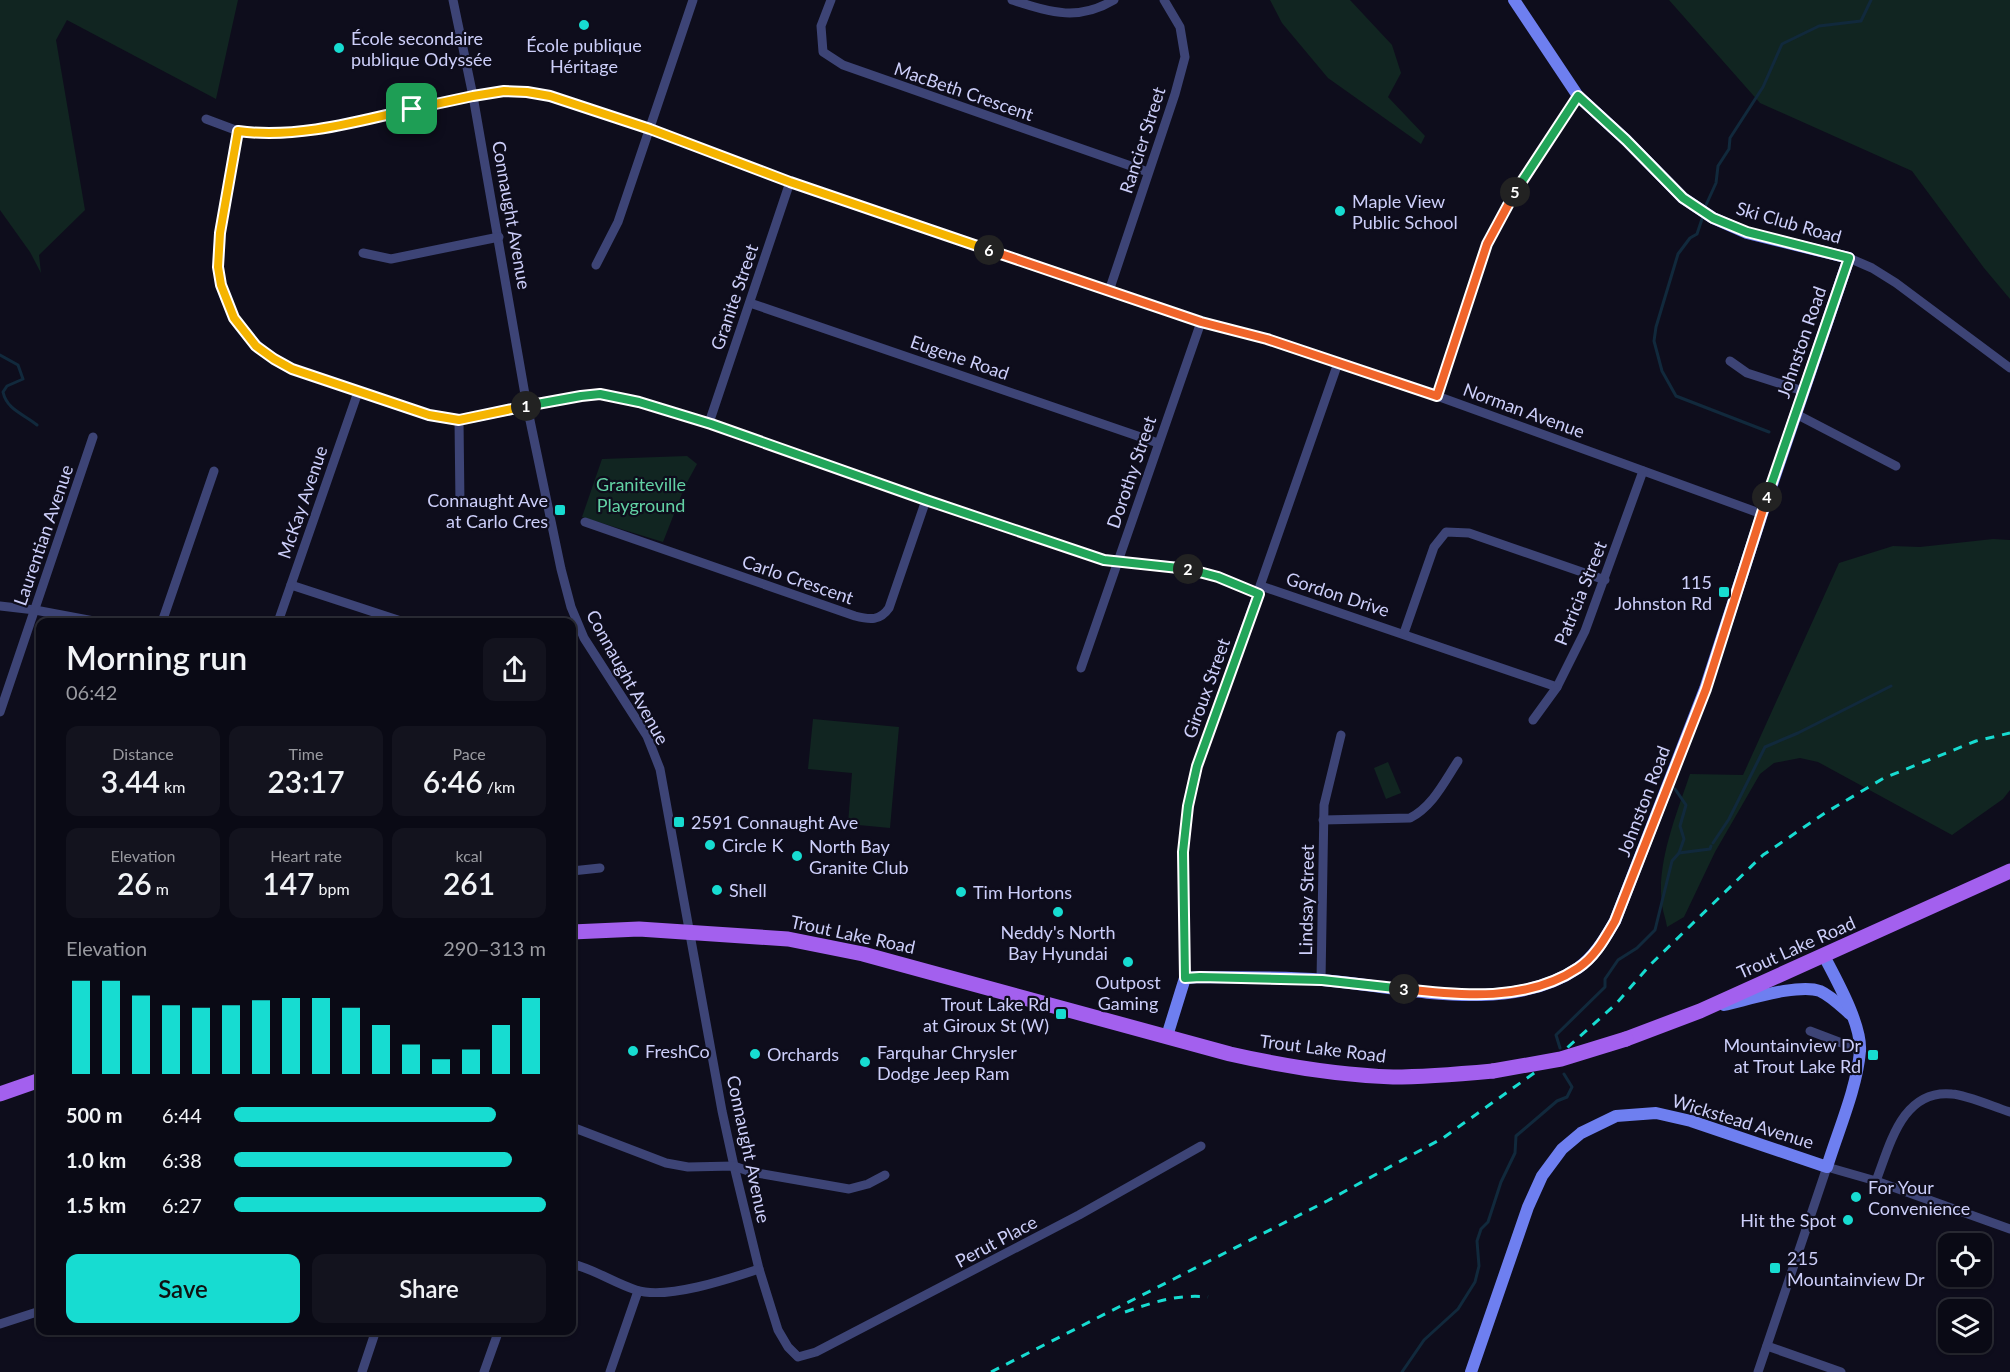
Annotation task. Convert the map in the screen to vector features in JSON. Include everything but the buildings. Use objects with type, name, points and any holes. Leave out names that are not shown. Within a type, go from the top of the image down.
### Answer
[{"type":"main road","name":"Trout Lake Road","points":[[576,932],[639,929],[788,939],[864,954],[1230,1054],[1285,1066],[1354,1075],[1430,1076],[1493,1071],[1561,1059],[1626,1039],[1700,1011],[2010,871]]},
{"type":"main road","points":[[0,1094],[36,1081]]},
{"type":"street","name":"Connaught Avenue","points":[[453,0],[499,237],[527,406],[561,569],[575,618]]},
{"type":"street","points":[[596,265],[618,222],[693,0]]},
{"type":"street","name":"MacBeth Crescent","points":[[831,0],[821,26],[823,52],[843,65],[1148,172]]},
{"type":"street","points":[[1012,0],[1048,12],[1076,14],[1102,7],[1114,0]]},
{"type":"street","name":"Rancier Street","points":[[1109,291],[1175,94],[1185,57],[1180,27],[1164,0]]},
{"type":"street","name":"Ski Club Road","points":[[1514,0],[1578,96],[1626,140],[1683,198],[1713,218],[1747,232],[1849,258],[1872,268],[1896,283],[2010,368]]},
{"type":"street","name":"Norman Avenue","points":[[206,119],[238,131],[283,134],[351,123],[504,91],[550,96],[650,129],[790,182],[1109,291],[1201,322],[1267,339],[1437,396],[1762,514]]},
{"type":"street","points":[[1437,396],[1487,244],[1508,204],[1578,96]]},
{"type":"street","name":"Gordon Drive","points":[[238,131],[218,249],[221,285],[234,318],[244,332],[256,346],[292,369],[429,415],[459,420],[600,394],[639,402],[709,423],[1104,560],[1184,567],[1404,633],[1557,687]]},
{"type":"street","name":"Granite Street","points":[[709,423],[790,182]]},
{"type":"street","points":[[363,254],[391,259],[499,237]]},
{"type":"street","name":"Johnston Road","points":[[1185,978],[1322,980],[1449,994],[1504,993],[1556,980],[1580,967],[1599,947],[1615,921],[1706,689],[1762,514],[1849,258]]},
{"type":"street","name":"Eugene Road","points":[[750,303],[1158,443]]},
{"type":"street","name":"Dorothy Street","points":[[1081,668],[1201,322]]},
{"type":"street","points":[[1731,361],[1747,373],[1803,391]]},
{"type":"street","name":"Giroux Street","points":[[1167,1036],[1185,978],[1183,852],[1188,806],[1197,766],[1338,363]]},
{"type":"street","name":"McKay Avenue","points":[[279,618],[358,392]]},
{"type":"street","points":[[1796,414],[1896,466]]},
{"type":"street","points":[[459,420],[460,505]]},
{"type":"street","name":"Laurentian Avenue","points":[[0,712],[93,437]]},
{"type":"street","points":[[163,618],[214,471]]},
{"type":"street","name":"Patricia Street","points":[[1533,720],[1557,687],[1585,631],[1642,471]]},
{"type":"street","name":"Carlo Crescent","points":[[585,522],[855,616],[877,619],[885,615],[890,608],[926,500]]},
{"type":"street","points":[[1404,633],[1434,547],[1446,532],[1469,533],[1605,580]]},
{"type":"street","points":[[291,585],[392,618]]},
{"type":"street","points":[[0,606],[78,618]]},
{"type":"street","name":"Connaught Avenue","points":[[576,620],[584,638],[647,736],[660,769],[681,895],[690,931],[722,1112],[734,1166],[759,1269],[778,1330],[788,1347],[798,1357],[802,1357]]},
{"type":"street","name":"Lindsay Street","points":[[1322,980],[1324,806],[1341,735]]},
{"type":"street","points":[[1323,820],[1410,818],[1431,803],[1458,760]]},
{"type":"street","points":[[576,871],[600,868]]},
{"type":"street","points":[[1758,1372],[1827,1167],[1854,1081],[1860,1050],[1853,1017],[1824,956]]},
{"type":"street","points":[[1700,1011],[1795,989],[1820,991],[1853,1017]]},
{"type":"street","points":[[1810,1031],[1860,1050]]},
{"type":"street","points":[[1876,1181],[1898,1123],[1912,1106],[1932,1095],[1952,1094],[2010,1112]]},
{"type":"street","name":"Wickstead Avenue","points":[[1471,1372],[1528,1207],[1542,1176],[1562,1149],[1581,1133],[1616,1116],[1656,1113],[1691,1121],[1876,1181],[2010,1229]]},
{"type":"street","points":[[576,1129],[666,1163],[688,1167],[734,1166],[751,1172],[849,1189],[868,1184],[885,1175]]},
{"type":"street","name":"Perut Place","points":[[802,1357],[923,1298],[1079,1215],[1201,1146]]},
{"type":"street","points":[[576,1264],[638,1291],[676,1292],[759,1269]]},
{"type":"street","points":[[610,1372],[638,1291]]},
{"type":"street","points":[[0,1324],[36,1312]]},
{"type":"street","points":[[362,1372],[374,1335]]},
{"type":"street","points":[[484,1372],[497,1335]]},
{"type":"street","points":[[1767,1347],[1841,1372]]},
{"type":"green space","points":[[0,0],[238,0],[216,99],[67,20],[56,40],[85,210],[39,255],[41,273],[30,252],[0,210]]},
{"type":"green space","points":[[1270,0],[1350,0],[1392,45],[1401,73],[1388,97],[1425,136],[1421,144],[1328,78],[1282,23]]},
{"type":"green space","points":[[1669,0],[2010,0],[2010,299],[1912,171],[1760,103]]},
{"type":"green space","name":"Graniteville Playground","points":[[687,456],[697,464],[685,486],[663,542],[582,517],[602,459]]},
{"type":"green space","points":[[1993,539],[2010,540],[2010,790],[2003,799],[1952,835],[1818,762],[1800,758],[1774,763],[1760,774],[1715,852],[1684,917],[1667,927],[1662,905],[1662,872],[1669,838],[1690,774],[1743,775],[1839,563],[1893,546],[1920,547]]},
{"type":"green space","points":[[813,719],[899,727],[890,828],[848,824],[852,773],[808,769]]},
{"type":"green space","points":[[1388,762],[1401,793],[1386,799],[1374,768]]},
{"type":"waterway","points":[[1706,205],[1716,183],[1718,166],[1729,149],[1730,138],[1763,87],[1782,44],[1819,26],[1861,21],[1871,0]]},
{"type":"waterway","points":[[1702,219],[1697,234],[1690,238],[1678,254],[1656,327],[1654,341],[1662,371],[1676,396],[1769,432]]},
{"type":"waterway","points":[[0,355],[18,365],[23,379],[7,386],[3,392],[5,398],[12,407],[37,425]]},
{"type":"waterway","points":[[1713,843],[1729,819],[1765,747],[1891,686]]},
{"type":"waterway","points":[[1560,1048],[1556,1035],[1605,987],[1605,979],[1618,960],[1637,948],[1655,930],[1672,861],[1679,853],[1684,839],[1680,826],[1686,805],[1675,789]]},
{"type":"waterway","points":[[1679,853],[1710,849],[1711,846]]},
{"type":"waterway","points":[[1402,1372],[1424,1340],[1458,1309],[1475,1282],[1479,1266],[1477,1241],[1481,1229],[1488,1222],[1501,1182],[1515,1153],[1516,1136],[1557,1101],[1567,1097],[1572,1087],[1564,1074]]},
{"type":"railway","points":[[991,1372],[1327,1201],[1443,1138],[1558,1056],[1616,1004],[1650,965],[1763,855],[1825,813],[1884,778],[1976,741],[2010,733]]},
{"type":"railway","points":[[1125,1312],[1176,1298],[1208,1297]]},
{"type":"place","name":"École publique Héritage","points":[[584,25]]},
{"type":"place","name":"École secondaire publique Odyssée","points":[[339,48]]},
{"type":"place","name":"Maple View Public School","points":[[1340,211]]},
{"type":"place","name":"Connaught Ave at Carlo Cres","points":[[560,510]]},
{"type":"place","name":"115 Johnston Rd","points":[[1724,592]]},
{"type":"place","name":"2591 Connaught Ave","points":[[679,822]]},
{"type":"place","name":"Circle K","points":[[710,845]]},
{"type":"place","name":"North Bay Granite Club","points":[[797,856]]},
{"type":"place","name":"Shell","points":[[717,890]]},
{"type":"place","name":"Tim Hortons","points":[[961,892]]},
{"type":"place","name":"Neddy's North Bay Hyundai","points":[[1058,912]]},
{"type":"place","name":"Outpost Gaming","points":[[1128,962]]},
{"type":"place","name":"Trout Lake Rd at Giroux St (W)","points":[[1061,1014]]},
{"type":"place","name":"FreshCo","points":[[633,1051]]},
{"type":"place","name":"Orchards","points":[[755,1054]]},
{"type":"place","name":"Mountainview Dr at Trout Lake Rd","points":[[1873,1055]]},
{"type":"place","name":"Farquhar Chrysler Dodge Jeep Ram","points":[[865,1062]]},
{"type":"place","name":"For Your Convenience","points":[[1856,1197]]},
{"type":"place","name":"Hit the Spot","points":[[1848,1220]]},
{"type":"place","name":"215 Mountainview Dr","points":[[1775,1268]]},
{"type":"route","points":[[504,91],[550,96],[650,129],[790,182],[1201,322],[1267,339],[1437,396],[1487,244],[1508,204],[1578,96],[1626,140],[1683,198],[1713,218],[1747,232],[1849,258],[1762,514],[1706,689],[1615,921],[1599,947],[1580,967],[1556,980],[1504,993],[1449,994],[1322,980],[1185,978],[1183,852],[1188,806],[1197,766],[1259,594],[1218,577],[1184,567],[1104,560],[711,424],[619,397],[600,394],[581,396],[459,420],[429,415],[330,383],[292,369],[274,359],[256,346],[234,318],[221,285],[218,267],[220,233],[238,131],[283,134],[351,123],[412,109],[504,91]]}]
